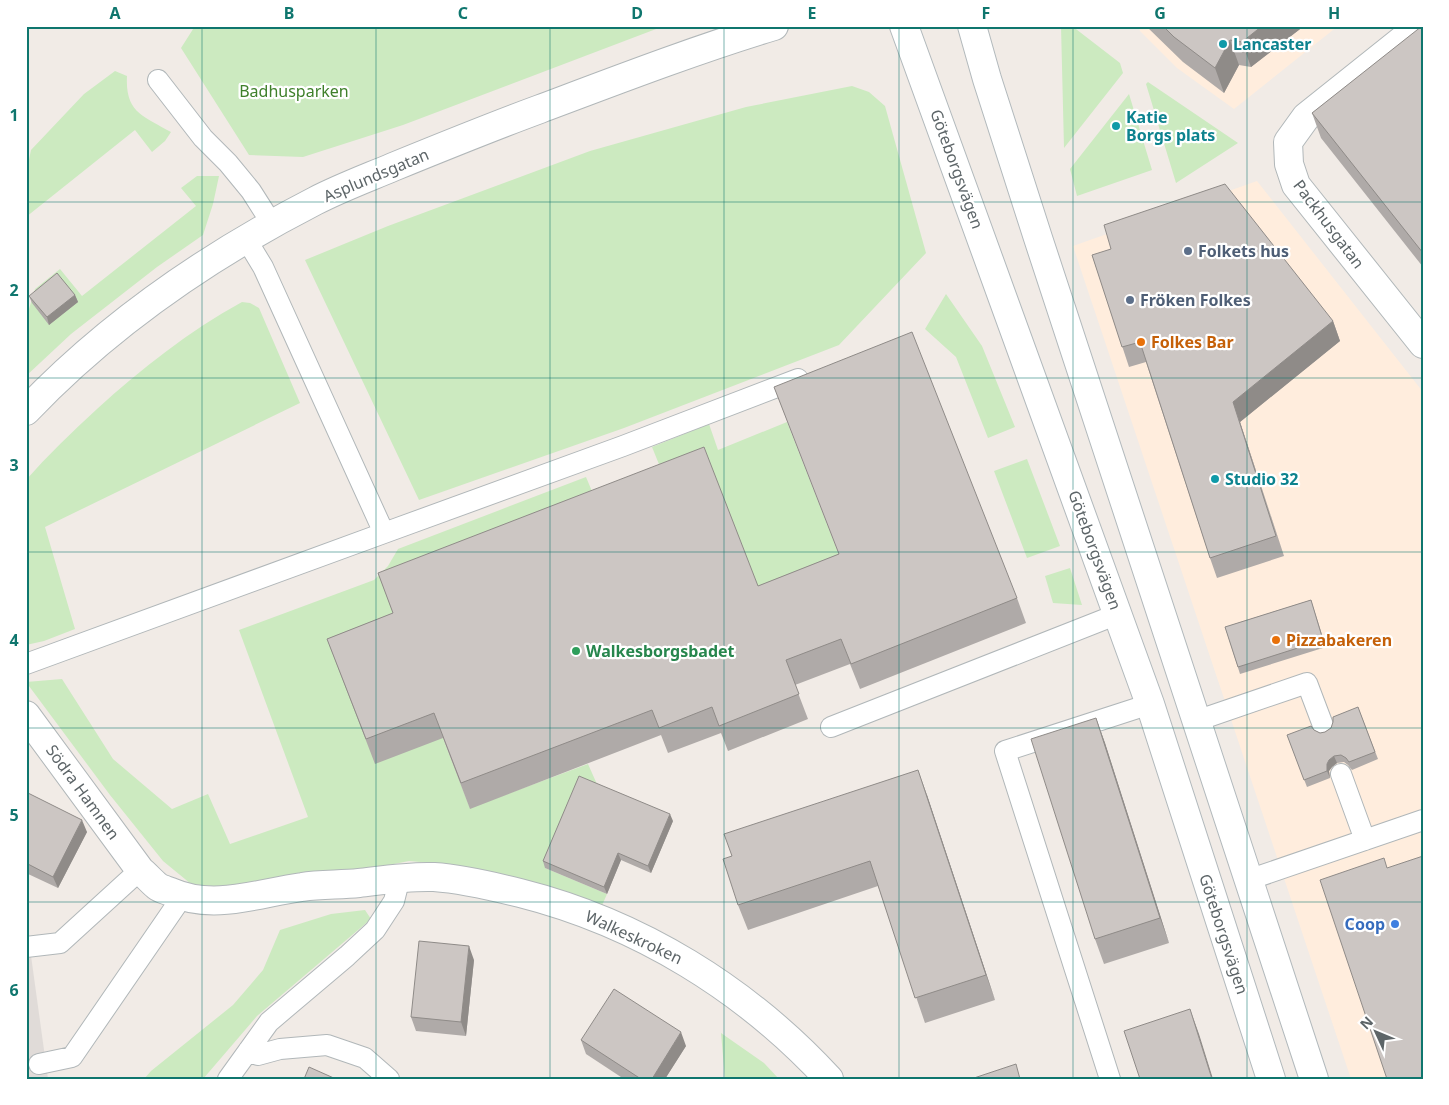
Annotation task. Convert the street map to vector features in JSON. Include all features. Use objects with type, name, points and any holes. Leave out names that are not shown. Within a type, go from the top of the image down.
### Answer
[{"type":"street","name":"Asplundsgatan","points":[[26,412],[73,366],[114,331],[158,298],[246,239],[316,200],[467,136],[725,41],[774,26]]},
{"type":"street","name":"Göteborgsvägen","points":[[904,26],[1150,704],[1271,1079]]},
{"type":"street","points":[[972,26],[987,80],[1038,238],[1314,1079]]},
{"type":"street","name":"Packhusgatan","points":[[1420,26],[1306,116],[1288,142],[1289,164],[1296,185],[1423,344]]},
{"type":"street","name":"Södra Hamnen","points":[[26,715],[140,870]]},
{"type":"street","name":"Walkeskroken","points":[[140,870],[158,887],[182,897],[205,901],[230,900],[302,887],[358,883],[400,877],[435,877],[497,887],[548,900],[626,930],[670,952],[699,970],[739,997],[804,1051],[829,1079]]},
{"type":"lane","points":[[158,80],[203,138],[252,191],[272,224]]},
{"type":"lane","points":[[246,239],[263,268],[384,533]]},
{"type":"lane","points":[[26,664],[623,446],[798,379]]},
{"type":"lane","points":[[831,727],[1118,614]]},
{"type":"lane","points":[[1196,721],[1307,683],[1324,728]]},
{"type":"lane","points":[[1110,1079],[1005,752],[1150,704]]},
{"type":"lane","points":[[1341,774],[1365,840]]},
{"type":"lane","points":[[1248,880],[1423,820]]},
{"type":"lane","points":[[26,947],[60,943],[140,870]]},
{"type":"lane","points":[[228,1079],[269,1022],[375,930],[394,901],[400,877]]},
{"type":"lane","points":[[39,1064],[72,1057],[182,897]]},
{"type":"lane","points":[[248,1051],[258,1055],[280,1049],[327,1045],[365,1058],[389,1079]]},
{"type":"shaded area","points":[[1138,26],[1338,26],[1234,109],[1177,68],[1140,31]]},
{"type":"shaded area","points":[[1257,181],[1423,392],[1423,1079],[1351,1079],[1073,246]]},
{"type":"shaded area","points":[[26,934],[28,934],[48,1079],[26,1079]]},
{"type":"green space","name":"Badhusparken","points":[[195,26],[664,26],[403,125],[303,157],[249,155],[181,48]]},
{"type":"green space","points":[[1061,26],[1072,26],[1120,63],[1123,73],[1064,148]]},
{"type":"green space","points":[[115,71],[127,76],[129,98],[138,112],[171,132],[165,141],[152,152],[135,130],[26,217],[26,174],[31,150],[84,94]]},
{"type":"green space","points":[[1148,82],[1238,143],[1176,183],[1146,84]]},
{"type":"green space","points":[[852,86],[869,92],[885,106],[926,253],[839,345],[624,428],[419,500],[305,260],[388,226],[590,151],[746,107]]},
{"type":"green space","points":[[1129,94],[1152,170],[1077,196],[1070,169]]},
{"type":"green space","points":[[197,176],[219,176],[213,204],[203,235],[157,267],[71,334],[26,376],[26,319],[35,289],[60,269],[82,296],[196,206],[181,188]]},
{"type":"green space","points":[[946,294],[982,346],[1015,427],[988,438],[956,357],[925,329]]},
{"type":"green space","points":[[242,302],[250,303],[259,308],[300,403],[45,527],[75,629],[44,641],[26,645],[26,480],[69,435],[131,379],[184,338]]},
{"type":"green space","points":[[787,422],[845,570],[764,603],[669,489],[652,447],[709,424],[718,450]]},
{"type":"green space","points":[[1027,459],[1060,546],[1027,558],[994,471]]},
{"type":"green space","points":[[586,477],[602,515],[443,738],[470,808],[588,764],[600,791],[545,868],[607,894],[600,910],[510,877],[454,865],[409,861],[369,869],[232,888],[191,884],[163,861],[110,795],[26,682],[62,679],[113,759],[172,809],[208,794],[230,844],[308,817],[239,630],[374,580],[388,566],[398,549]]},
{"type":"green space","points":[[1070,568],[1082,605],[1053,603],[1045,576]]},
{"type":"green space","points":[[365,910],[371,919],[257,1016],[203,1079],[144,1079],[151,1071],[233,1005],[263,970],[280,930],[331,914]]},
{"type":"green space","points":[[721,1033],[764,1063],[779,1079],[725,1079]]},
{"type":"building","points":[[1163,26],[1262,26],[1242,42],[1230,40],[1215,68],[1174,37]]},
{"type":"building","points":[[1423,26],[1423,253],[1312,113]]},
{"type":"building","points":[[1225,184],[1333,321],[1233,402],[1276,536],[1210,558],[1140,342],[1122,347],[1092,255],[1111,249],[1104,225]]},
{"type":"building","points":[[57,273],[75,295],[47,317],[29,296]]},
{"type":"building","points":[[912,332],[1017,598],[851,664],[841,639],[786,660],[799,694],[719,726],[712,707],[659,728],[652,710],[461,783],[434,713],[366,739],[327,639],[393,613],[378,573],[704,447],[758,586],[839,554],[774,387]]},
{"type":"building","points":[[1311,600],[1323,640],[1238,667],[1225,627]]},
{"type":"building","points":[[1358,707],[1375,752],[1349,762],[1341,755],[1334,756],[1327,764],[1327,771],[1304,780],[1287,735],[1311,726],[1320,733],[1325,732],[1331,728],[1333,717]]},
{"type":"building","points":[[1096,718],[1160,918],[1095,939],[1031,739]]},
{"type":"building","points":[[918,770],[986,975],[915,998],[870,861],[738,905],[723,859],[732,856],[724,834]]},
{"type":"building","points":[[579,776],[670,814],[648,866],[618,853],[604,887],[543,861]]},
{"type":"building","points":[[26,792],[82,820],[53,877],[26,863]]},
{"type":"building","points":[[1423,856],[1423,1079],[1387,1079],[1320,880],[1384,858],[1387,868]]},
{"type":"building","points":[[419,941],[469,946],[461,1022],[411,1017]]},
{"type":"building","points":[[614,989],[681,1032],[652,1079],[641,1079],[581,1040]]},
{"type":"building","points":[[1190,1009],[1212,1079],[1140,1079],[1124,1031]]},
{"type":"building","points":[[1016,1064],[1020,1079],[971,1079]]},
{"type":"building","points":[[309,1067],[336,1079],[304,1079]]},
{"type":"place","name":"Lancaster","points":[[1223,44]]},
{"type":"place","name":"Katie Borgs plats","points":[[1116,126]]},
{"type":"place","name":"Folkets hus","points":[[1188,251]]},
{"type":"place","name":"Fröken Folkes","points":[[1130,300]]},
{"type":"place","name":"Folkes Bar","points":[[1141,342]]},
{"type":"place","name":"Studio 32","points":[[1215,479]]},
{"type":"place","name":"Pizzabakeren","points":[[1276,640]]},
{"type":"place","name":"Walkesborgsbadet","points":[[576,651]]},
{"type":"place","name":"Coop","points":[[1395,924]]}]
